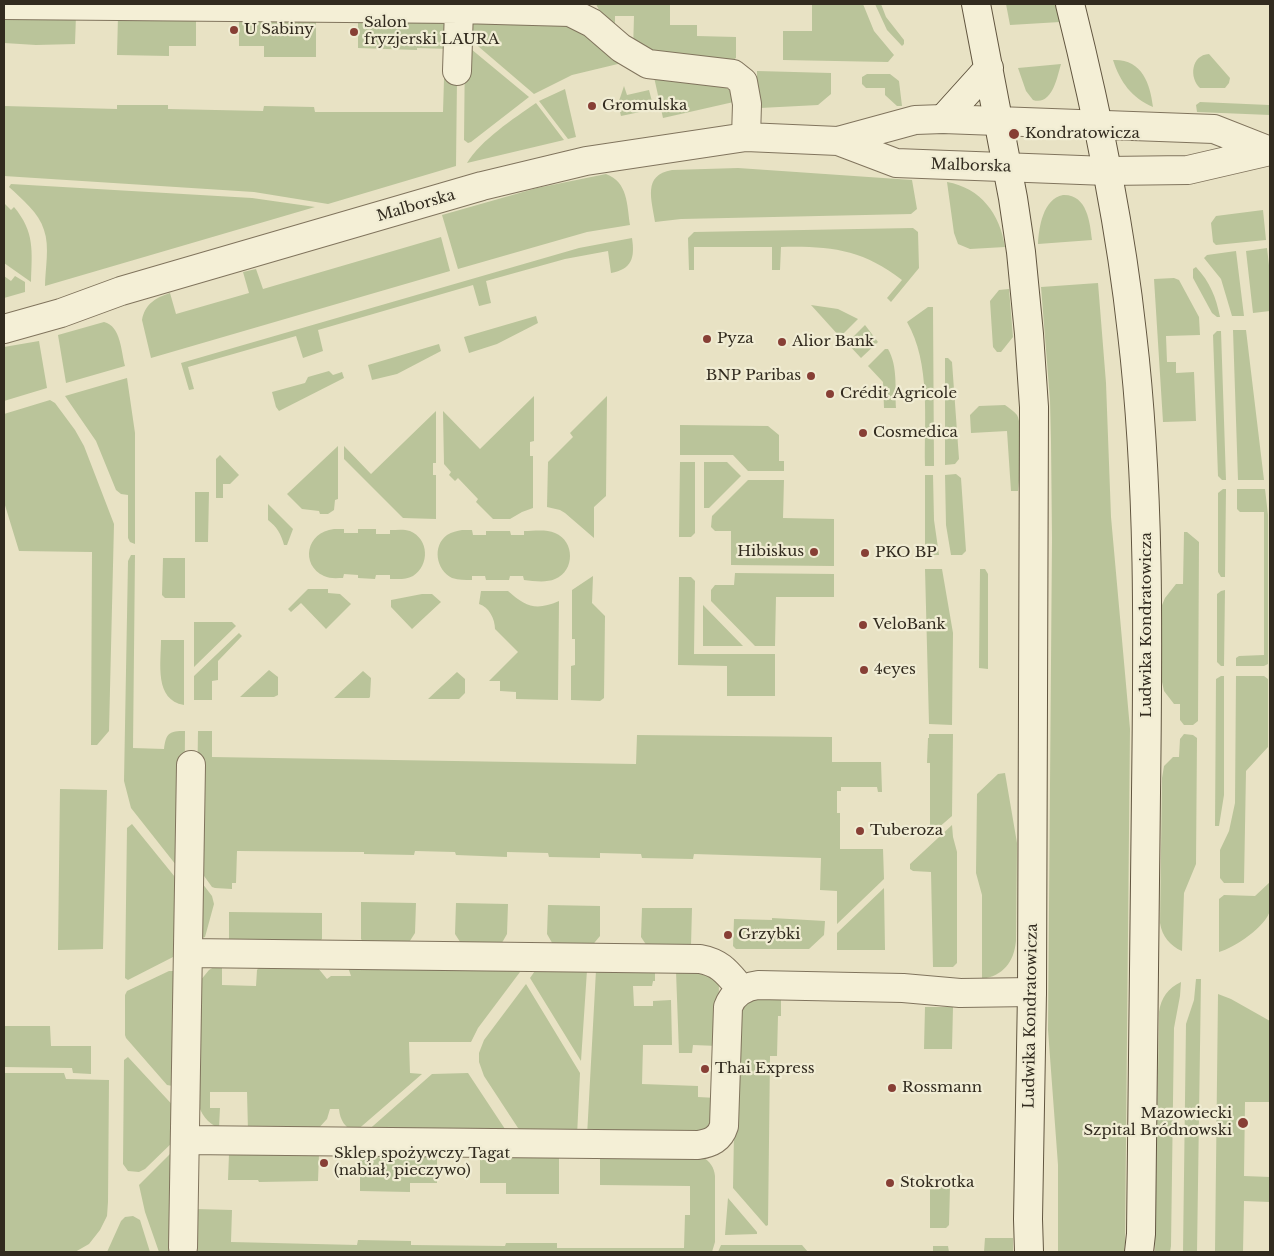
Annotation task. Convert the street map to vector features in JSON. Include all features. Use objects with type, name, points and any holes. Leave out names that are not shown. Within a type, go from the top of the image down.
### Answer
[{"type":"street","name":"Ludwika Kondratowicza","points":[[976,4],[1008,168],[1021,252],[1034,407],[1029,1252]]},
{"type":"street","name":"Ludwika Kondratowicza","points":[[1070,4],[1098,124],[1124,266],[1133,335],[1146,514],[1147,678],[1141,1224],[1139,1252]]},
{"type":"street","points":[[4,5],[459,9],[571,8],[621,48],[648,64],[733,74],[743,82],[747,104],[746,137]]},
{"type":"street","points":[[457,71],[459,9]]},
{"type":"street","points":[[943,120],[988,68]]},
{"type":"street","name":"Malborska","points":[[838,141],[914,120],[999,121],[1214,129],[1270,151]]},
{"type":"street","name":"Malborska","points":[[4,329],[61,313],[121,291],[482,186],[586,161],[746,137],[838,141],[896,162],[1107,171],[1188,170],[1270,151]]},
{"type":"street","points":[[183,1248],[191,765]]},
{"type":"street","points":[[188,953],[700,959],[710,961],[724,968],[742,990]]},
{"type":"street","points":[[185,1140],[703,1144],[718,1137],[724,1126],[728,1007],[733,997],[742,990],[758,986],[903,988],[960,993],[1032,992]]},
{"type":"green space","points":[[596,4],[670,4],[670,25],[697,25],[697,36],[736,37],[736,58],[731,61],[633,50],[634,16],[615,16],[615,34]]},
{"type":"green space","points":[[812,4],[863,4],[874,31],[894,55],[888,62],[783,60],[783,31],[812,31]]},
{"type":"green space","points":[[875,4],[881,4],[886,17],[904,40],[902,46],[887,30]]},
{"type":"green space","points":[[1006,4],[1056,4],[1060,22],[1010,25]]},
{"type":"green space","points":[[4,15],[76,15],[75,44],[36,45],[4,43]]},
{"type":"green space","points":[[118,16],[196,17],[196,46],[169,46],[169,56],[117,55]]},
{"type":"green space","points":[[239,17],[316,21],[316,57],[264,57],[264,46],[239,46]]},
{"type":"green space","points":[[358,19],[443,22],[445,23],[451,49],[358,48]]},
{"type":"green space","points":[[550,21],[578,28],[622,63],[572,75],[534,94],[465,35],[470,25],[475,22]]},
{"type":"green space","points":[[465,44],[529,97],[468,143],[464,140]]},
{"type":"green space","points":[[1209,54],[1230,78],[1225,88],[1200,88],[1196,84],[1193,73],[1195,63],[1198,58]]},
{"type":"green space","points":[[1113,60],[1123,61],[1138,68],[1147,81],[1153,107],[1133,94],[1123,82]]},
{"type":"green space","points":[[1061,64],[1053,90],[1045,99],[1033,100],[1026,91],[1018,68]]},
{"type":"green space","points":[[757,71],[831,73],[831,94],[818,105],[760,108],[757,104]]},
{"type":"green space","points":[[867,74],[890,74],[899,81],[902,106],[897,106],[885,95],[885,88],[866,88],[862,84],[862,77]]},
{"type":"green space","points":[[654,77],[725,87],[734,94],[738,101],[663,118]]},
{"type":"green space","points":[[444,79],[457,79],[456,166],[328,204],[254,192],[4,176],[4,106],[117,109],[117,105],[168,105],[168,109],[263,111],[264,106],[314,107],[315,112],[443,112]]},
{"type":"green space","points":[[624,86],[627,95],[649,90],[654,109],[621,116],[618,104]]},
{"type":"green space","points":[[565,89],[576,137],[568,139],[539,101]]},
{"type":"green space","points":[[1200,102],[1269,105],[1270,115],[1197,112],[1196,105]]},
{"type":"green space","points":[[536,103],[564,140],[467,163],[489,138]]},
{"type":"green space","points":[[738,168],[912,180],[917,209],[911,214],[681,219],[655,222],[651,190],[656,177],[672,170]]},
{"type":"green space","points":[[606,174],[619,183],[622,188],[627,202],[630,225],[587,232],[458,269],[442,215],[537,188]]},
{"type":"green space","points":[[947,182],[970,190],[987,204],[999,224],[1005,247],[970,249],[958,244],[954,233]]},
{"type":"green space","points":[[11,184],[252,198],[315,207],[45,286],[47,251],[46,237],[42,224],[34,212],[9,187]]},
{"type":"green space","points":[[1063,195],[1077,199],[1086,210],[1092,240],[1038,244],[1043,215],[1051,202]]},
{"type":"green space","points":[[4,203],[11,210],[14,207],[26,225],[32,251],[31,282],[4,263]]},
{"type":"green space","points":[[1263,210],[1266,240],[1216,245],[1213,242],[1211,223],[1216,216]]},
{"type":"green space","points":[[913,228],[918,232],[919,268],[891,302],[887,298],[902,280],[873,262],[859,256],[830,249],[781,247],[780,270],[772,270],[772,247],[694,247],[694,270],[689,270],[688,238],[694,232]]},
{"type":"green space","points":[[441,237],[450,271],[151,358],[142,320],[143,314],[152,302],[165,295],[170,293],[176,314],[249,293],[243,272],[256,269],[263,289]]},
{"type":"green space","points":[[632,238],[632,257],[624,269],[611,273],[608,251],[565,259],[486,281],[491,303],[479,306],[473,285],[318,330],[323,351],[303,358],[296,336],[188,367],[194,389],[189,390],[181,363],[579,248]]},
{"type":"green space","points":[[1267,248],[1270,274],[1270,311],[1253,313],[1246,251]]},
{"type":"green space","points":[[1236,251],[1244,316],[1232,316],[1221,279],[1204,258],[1207,255]]},
{"type":"green space","points":[[1196,267],[1212,290],[1220,317],[1212,313],[1193,278],[1193,269]]},
{"type":"green space","points":[[4,276],[11,281],[15,276],[25,282],[25,292],[4,298]]},
{"type":"green space","points":[[1174,278],[1179,280],[1199,317],[1200,335],[1166,336],[1167,362],[1176,362],[1176,373],[1194,372],[1196,421],[1163,422],[1154,279]]},
{"type":"green space","points":[[1098,283],[1106,383],[1111,517],[1130,729],[1125,1243],[1124,1252],[1058,1252],[1058,1165],[1048,1030],[1051,442],[1050,400],[1041,287]]},
{"type":"green space","points":[[1009,289],[1013,337],[1001,352],[997,352],[993,347],[990,301],[999,290]]},
{"type":"green space","points":[[811,305],[838,309],[858,319],[840,337]]},
{"type":"green space","points":[[928,307],[933,307],[934,466],[925,466],[925,392],[923,374],[915,338],[907,322]]},
{"type":"green space","points":[[536,316],[538,323],[497,344],[469,353],[464,337]]},
{"type":"green space","points":[[104,322],[110,324],[117,334],[125,366],[66,383],[58,335]]},
{"type":"green space","points":[[865,325],[878,342],[861,358],[847,343]]},
{"type":"green space","points":[[1233,330],[1246,330],[1264,480],[1238,480]]},
{"type":"green space","points":[[1217,331],[1221,331],[1226,480],[1222,480],[1218,476],[1213,335]]},
{"type":"green space","points":[[39,341],[47,388],[4,401],[4,347]]},
{"type":"green space","points":[[439,344],[441,351],[397,374],[372,380],[368,365]]},
{"type":"green space","points":[[885,349],[888,349],[893,363],[896,408],[884,408],[883,382],[868,366]]},
{"type":"green space","points":[[945,358],[952,362],[959,459],[955,464],[945,465]]},
{"type":"green space","points":[[329,371],[333,375],[342,372],[344,378],[279,411],[276,407],[272,392],[305,383],[308,377]]},
{"type":"green space","points":[[127,378],[135,433],[135,544],[130,542],[128,538],[128,495],[121,494],[116,490],[96,441],[65,396]]},
{"type":"green space","points":[[534,396],[534,441],[530,442],[530,456],[533,456],[533,508],[510,519],[493,519],[476,502],[478,499],[458,478],[455,481],[449,475],[451,472],[444,464],[443,411],[480,449]]},
{"type":"green space","points":[[607,396],[606,496],[594,507],[594,538],[565,513],[547,507],[548,462],[573,437],[570,433]]},
{"type":"green space","points":[[50,400],[55,403],[75,430],[84,446],[114,524],[109,731],[97,745],[91,745],[92,552],[19,551],[4,502],[4,414]]},
{"type":"green space","points":[[1005,405],[1017,415],[1019,420],[1020,475],[1018,491],[1011,491],[1007,431],[971,433],[970,415],[979,406]]},
{"type":"green space","points":[[436,411],[436,463],[433,463],[433,475],[436,475],[436,519],[403,518],[344,459],[344,446],[371,474]]},
{"type":"green space","points":[[680,425],[768,426],[779,435],[779,461],[784,461],[784,471],[748,471],[733,455],[680,455]]},
{"type":"green space","points":[[338,446],[338,499],[335,500],[334,510],[328,514],[320,514],[319,511],[302,509],[287,494]]},
{"type":"green space","points":[[220,455],[239,475],[230,484],[223,484],[223,498],[216,498],[216,459]]},
{"type":"green space","points":[[680,462],[695,462],[695,533],[691,537],[679,537]]},
{"type":"green space","points":[[704,462],[727,462],[741,476],[709,508],[704,508]]},
{"type":"green space","points":[[956,474],[961,478],[966,551],[962,555],[951,555],[946,525],[945,475]]},
{"type":"green space","points":[[925,475],[933,475],[934,520],[939,555],[925,555]]},
{"type":"green space","points":[[748,480],[784,480],[783,518],[834,519],[834,566],[731,565],[731,531],[715,531],[711,527],[712,516]]},
{"type":"green space","points":[[1226,489],[1225,577],[1221,577],[1218,572],[1218,493]]},
{"type":"green space","points":[[1237,489],[1265,489],[1268,515],[1268,664],[1264,666],[1236,666],[1236,658],[1239,656],[1264,655],[1264,512],[1240,512],[1237,509]]},
{"type":"green space","points":[[195,492],[209,492],[208,542],[195,542]]},
{"type":"green space","points":[[268,504],[293,529],[287,545],[284,545],[282,537],[268,520]]},
{"type":"green space","points":[[344,529],[344,533],[358,533],[358,529],[376,529],[376,534],[390,534],[390,530],[410,531],[421,540],[424,546],[425,559],[419,571],[405,579],[390,579],[390,575],[376,575],[375,579],[358,578],[358,575],[344,574],[343,578],[326,577],[316,571],[309,557],[310,550],[312,542],[317,536],[325,531]]},
{"type":"green space","points":[[462,530],[472,530],[473,535],[486,535],[486,531],[510,531],[511,535],[524,535],[524,531],[555,533],[566,542],[570,556],[569,563],[562,575],[548,581],[524,580],[523,576],[510,576],[509,580],[486,580],[485,576],[472,576],[472,580],[452,578],[439,564],[439,545],[447,535]]},
{"type":"green space","points":[[1184,532],[1187,532],[1199,542],[1198,721],[1193,725],[1184,725],[1180,720],[1180,704],[1174,704],[1164,691],[1162,682],[1162,605],[1176,584],[1183,584]]},
{"type":"green space","points":[[131,555],[135,555],[133,748],[164,749],[169,734],[185,731],[184,862],[176,865],[131,808],[124,781],[128,561]]},
{"type":"green space","points":[[163,558],[185,558],[185,598],[165,598],[162,595]]},
{"type":"green space","points":[[925,569],[942,569],[953,633],[952,725],[929,724]]},
{"type":"green space","points":[[980,569],[985,569],[988,574],[988,669],[979,668]]},
{"type":"green space","points":[[735,573],[834,574],[834,597],[776,597],[775,646],[755,646],[711,601],[711,590],[715,585],[734,585]]},
{"type":"green space","points":[[593,576],[592,603],[605,616],[604,698],[600,701],[571,700],[571,666],[575,665],[575,639],[572,639],[572,590]]},
{"type":"green space","points":[[679,577],[691,577],[695,581],[694,654],[775,654],[775,696],[727,696],[727,666],[678,665]]},
{"type":"green space","points":[[308,589],[328,589],[328,593],[340,594],[351,604],[326,629],[301,603],[291,612],[288,609]]},
{"type":"green space","points":[[1225,590],[1224,666],[1221,666],[1217,662],[1217,594]]},
{"type":"green space","points":[[481,591],[508,591],[520,601],[532,606],[544,606],[559,601],[558,700],[516,699],[516,692],[500,691],[500,681],[489,681],[518,652],[495,629],[491,614],[479,604]]},
{"type":"green space","points":[[432,594],[441,602],[412,629],[391,607],[391,600]]},
{"type":"green space","points":[[703,605],[743,646],[703,646]]},
{"type":"green space","points":[[194,622],[232,622],[236,626],[194,667]]},
{"type":"green space","points":[[239,633],[242,636],[218,661],[218,680],[212,681],[212,700],[194,700],[194,676]]},
{"type":"green space","points":[[161,640],[184,640],[184,705],[174,702],[164,688],[160,669]]},
{"type":"green space","points":[[269,670],[278,677],[278,695],[274,697],[240,697]]},
{"type":"green space","points":[[363,671],[371,678],[369,698],[334,698]]},
{"type":"green space","points":[[457,672],[465,679],[465,693],[459,699],[428,699]]},
{"type":"green space","points":[[1224,676],[1224,795],[1219,826],[1215,826],[1216,679]]},
{"type":"green space","points":[[1236,676],[1264,676],[1268,679],[1268,747],[1246,771],[1244,883],[1224,883],[1220,878],[1220,850],[1229,831],[1235,803]]},
{"type":"green space","points":[[198,731],[212,731],[212,757],[636,764],[637,735],[832,737],[832,762],[881,762],[882,792],[878,792],[877,787],[841,787],[841,791],[837,791],[837,813],[840,813],[840,849],[883,849],[884,879],[837,924],[837,891],[820,890],[821,858],[694,854],[693,859],[642,858],[641,854],[600,853],[600,858],[549,857],[548,853],[507,852],[507,857],[456,855],[455,852],[415,851],[414,855],[364,854],[364,852],[237,851],[236,883],[232,883],[232,889],[215,888],[212,887],[199,869],[196,859]]},
{"type":"green space","points":[[929,734],[953,734],[952,816],[930,835],[930,763],[927,763]]},
{"type":"green space","points":[[1184,734],[1193,735],[1197,738],[1196,864],[1184,893],[1182,951],[1167,940],[1160,923],[1162,778],[1164,766],[1173,757],[1179,757],[1180,739]]},
{"type":"green space","points":[[1005,773],[1017,843],[1016,941],[1013,955],[1006,967],[996,975],[982,979],[982,895],[976,873],[977,794],[998,774]]},
{"type":"green space","points":[[60,789],[107,790],[103,949],[58,950]]},
{"type":"green space","points":[[132,824],[179,882],[175,956],[128,980],[125,978],[127,828]]},
{"type":"green space","points":[[952,825],[957,852],[957,963],[953,967],[933,967],[931,872],[913,871],[910,869],[910,864]]},
{"type":"green space","points":[[1270,882],[1270,910],[1263,923],[1249,936],[1219,952],[1219,899],[1224,895],[1255,896]]},
{"type":"green space","points":[[202,883],[212,896],[214,904],[205,937],[200,939]]},
{"type":"green space","points":[[884,888],[885,950],[837,950],[837,933]]},
{"type":"green space","points":[[361,902],[416,903],[415,933],[406,947],[366,947],[361,939]]},
{"type":"green space","points":[[456,903],[508,904],[507,934],[499,948],[464,948],[455,934]]},
{"type":"green space","points":[[548,905],[600,906],[600,936],[590,948],[555,948],[547,934]]},
{"type":"green space","points":[[642,908],[692,908],[691,946],[649,949],[641,937]]},
{"type":"green space","points":[[229,912],[322,913],[322,939],[314,947],[229,941]]},
{"type":"green space","points":[[772,918],[825,921],[824,935],[809,949],[736,949],[733,946],[734,919],[772,920]]},
{"type":"green space","points":[[262,963],[318,968],[327,979],[331,976],[351,976],[348,967],[517,965],[520,972],[478,1028],[471,1042],[409,1042],[410,1073],[422,1074],[355,1132],[344,1123],[339,1109],[330,1109],[327,1119],[317,1130],[248,1131],[247,1092],[210,1092],[210,1108],[220,1108],[219,1128],[205,1118],[197,1101],[200,981],[209,970],[217,965],[222,968],[222,985],[256,986],[257,970]]},
{"type":"green space","points":[[539,965],[587,970],[581,1061],[530,978]]},
{"type":"green space","points":[[695,967],[719,982],[718,1046],[693,1045],[692,1053],[679,1053],[676,971]]},
{"type":"green space","points":[[596,970],[670,970],[670,972],[655,973],[655,981],[653,981],[652,986],[633,986],[634,1006],[653,1006],[653,1001],[671,1000],[672,1045],[643,1045],[642,1084],[698,1086],[698,1097],[717,1098],[717,1111],[706,1132],[587,1136]]},
{"type":"green space","points":[[169,971],[175,971],[173,1086],[167,1085],[125,1035],[125,995],[127,991]]},
{"type":"green space","points":[[1196,979],[1201,979],[1197,1252],[1183,1252],[1186,1024],[1194,1000]]},
{"type":"green space","points":[[1181,982],[1174,1028],[1171,1246],[1170,1252],[1155,1252],[1159,1012],[1161,1002],[1166,994],[1172,987]]},
{"type":"green space","points":[[526,984],[580,1073],[577,1136],[526,1135],[518,1128],[484,1076],[479,1062],[479,1053],[484,1040]]},
{"type":"green space","points":[[1218,994],[1231,999],[1270,1021],[1270,1102],[1245,1102],[1244,1176],[1270,1177],[1270,1202],[1244,1201],[1243,1252],[1215,1252]]},
{"type":"green space","points":[[781,995],[781,1016],[778,1016],[777,1056],[770,1056],[768,1225],[766,1226],[733,1188],[736,1023],[746,1003],[752,999]]},
{"type":"green space","points":[[925,1007],[953,1007],[952,1049],[924,1049]]},
{"type":"green space","points":[[4,1026],[50,1026],[51,1046],[91,1046],[91,1074],[73,1073],[72,1068],[4,1067]]},
{"type":"green space","points":[[128,1057],[179,1112],[179,1136],[145,1169],[139,1172],[128,1171],[123,1164],[124,1060]]},
{"type":"green space","points":[[4,1073],[64,1073],[66,1079],[109,1080],[107,1216],[100,1230],[89,1244],[75,1252],[4,1252]]},
{"type":"green space","points":[[468,1073],[505,1129],[502,1135],[365,1133],[432,1074]]},
{"type":"green space","points":[[174,1150],[177,1252],[159,1252],[145,1212],[139,1185]]},
{"type":"green space","points":[[230,1151],[319,1154],[318,1181],[259,1182],[258,1180],[228,1180]]},
{"type":"green space","points":[[555,1153],[559,1157],[559,1194],[506,1194],[506,1183],[480,1183],[480,1156]]},
{"type":"green space","points":[[604,1154],[703,1157],[708,1161],[713,1167],[715,1176],[715,1242],[712,1252],[190,1252],[195,1209],[232,1210],[231,1242],[357,1245],[358,1240],[411,1241],[411,1245],[505,1246],[506,1243],[557,1243],[557,1248],[684,1248],[685,1215],[690,1215],[690,1186],[600,1185],[600,1158]]},
{"type":"green space","points":[[360,1155],[437,1155],[437,1183],[410,1183],[410,1192],[360,1191]]},
{"type":"green space","points":[[930,1187],[950,1187],[949,1225],[946,1228],[930,1228]]},
{"type":"green space","points":[[728,1198],[757,1232],[757,1234],[725,1235]]},
{"type":"green space","points":[[133,1216],[140,1220],[150,1252],[107,1252],[121,1221],[125,1217]]},
{"type":"green space","points":[[985,1238],[1013,1238],[1013,1252],[984,1252]]},
{"type":"green space","points":[[721,1245],[802,1245],[808,1252],[718,1252]]},
{"type":"green space","points":[[933,1246],[948,1246],[949,1252],[933,1252]]},
{"type":"place","name":"U Sabiny","points":[[234,30]]},
{"type":"place","name":"Salon fryzjerski LAURA","points":[[354,32]]},
{"type":"place","name":"Gromulska","points":[[592,106]]},
{"type":"place","name":"Kondratowicza","points":[[1014,134]]},
{"type":"place","name":"Pyza","points":[[707,339]]},
{"type":"place","name":"Alior Bank","points":[[782,342]]},
{"type":"place","name":"BNP Paribas","points":[[811,376]]},
{"type":"place","name":"Crédit Agricole","points":[[830,394]]},
{"type":"place","name":"Cosmedica","points":[[863,433]]},
{"type":"place","name":"Hibiskus","points":[[814,552]]},
{"type":"place","name":"PKO BP","points":[[865,553]]},
{"type":"place","name":"VeloBank","points":[[863,625]]},
{"type":"place","name":"4eyes","points":[[864,670]]},
{"type":"place","name":"Tuberoza","points":[[860,831]]},
{"type":"place","name":"Grzybki","points":[[728,935]]},
{"type":"place","name":"Thai Express","points":[[705,1069]]},
{"type":"place","name":"Rossmann","points":[[892,1088]]},
{"type":"place","name":"Mazowiecki Szpital Bródnowski","points":[[1243,1123]]},
{"type":"place","name":"Sklep spożywczy Tagat (nabiał, pieczywo)","points":[[324,1163]]},
{"type":"place","name":"Stokrotka","points":[[890,1183]]}]
